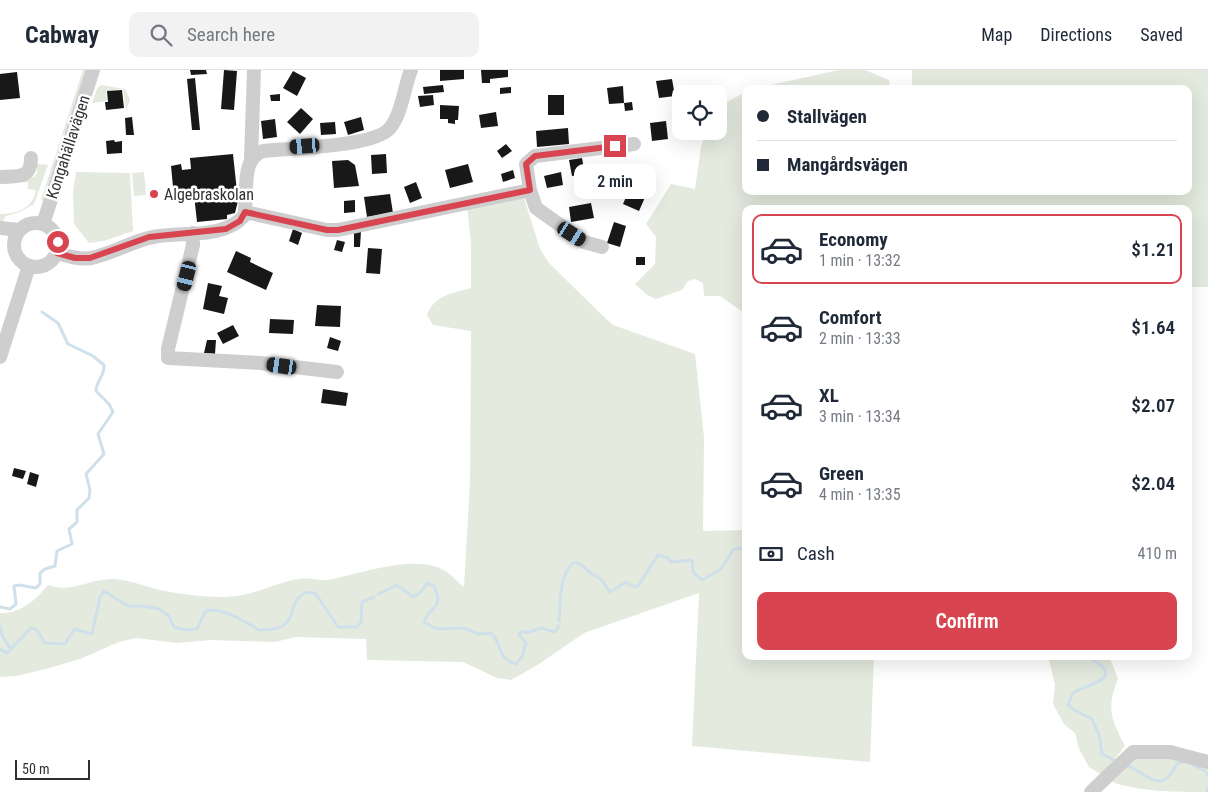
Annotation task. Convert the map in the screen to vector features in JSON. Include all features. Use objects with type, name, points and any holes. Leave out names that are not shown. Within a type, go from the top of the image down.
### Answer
[{"type":"street","name":"Kongahällavägen","points":[[43,224],[93,70]]},
{"type":"street","points":[[57,253],[75,258],[90,258],[149,237],[226,229],[240,221],[245,212],[251,160],[254,70]]},
{"type":"street","points":[[251,160],[264,151],[342,144],[378,137],[389,129],[397,116],[410,70]]},
{"type":"street","points":[[602,247],[584,242],[536,208],[530,190],[526,164],[535,156],[634,144]]},
{"type":"street","points":[[0,176],[24,175],[31,168],[30,158]]},
{"type":"street","points":[[245,212],[332,231],[530,190]]},
{"type":"street","points":[[0,239],[13,246],[18,259],[29,266],[39,267],[48,264],[57,253],[57,238],[52,229],[43,224],[30,223],[19,230],[13,246]]},
{"type":"street","points":[[0,228],[19,230]]},
{"type":"street","points":[[193,233],[193,246],[168,349],[168,358],[260,363],[337,372]]},
{"type":"street","points":[[0,357],[29,266]]},
{"type":"street","points":[[1091,792],[1133,752],[1170,752],[1208,762]]},
{"type":"shaded area","points":[[83,70],[87,70],[54,176],[43,201],[41,200]]},
{"type":"shaded area","points":[[839,70],[865,70],[889,80],[890,85],[770,85]]},
{"type":"shaded area","points":[[912,70],[1208,70],[1208,287],[1192,287],[1192,205],[742,205],[742,311],[720,296],[704,296],[703,283],[695,279],[688,281],[682,290],[656,299],[647,295],[635,284],[655,264],[656,237],[646,224],[671,184],[695,189],[703,140],[727,140],[727,102],[742,94],[742,195],[1192,195],[1192,85],[912,85]]},
{"type":"shaded area","points":[[101,85],[125,89],[130,100],[126,110],[123,89],[106,91],[107,101],[92,103],[97,89]]},
{"type":"shaded area","points":[[37,164],[48,165],[34,204],[20,212],[6,216],[0,225],[0,214],[13,213],[24,209],[32,201],[36,190],[28,189],[28,182],[0,184],[0,181],[34,177],[37,173]]},
{"type":"shaded area","points":[[76,172],[130,173],[133,231],[104,241],[89,243],[74,224],[73,192]]},
{"type":"shaded area","points":[[144,172],[146,195],[134,196],[132,173]]},
{"type":"shaded area","points":[[524,198],[540,249],[549,263],[613,325],[695,354],[704,437],[703,531],[742,530],[742,660],[874,660],[870,762],[692,746],[699,593],[584,633],[536,666],[511,680],[497,678],[463,662],[367,660],[366,639],[296,637],[275,642],[211,640],[177,643],[136,638],[119,642],[80,659],[46,669],[16,676],[0,677],[0,613],[21,609],[38,596],[48,585],[65,588],[105,579],[114,579],[159,590],[196,596],[226,597],[255,592],[299,579],[329,580],[388,566],[418,564],[444,570],[464,587],[470,483],[471,331],[433,325],[427,315],[430,308],[439,299],[451,293],[471,288],[471,244],[467,206]]},
{"type":"shaded area","points":[[1049,660],[1111,661],[1118,679],[1111,706],[1113,721],[1125,746],[1102,775],[1089,767],[1079,749],[1075,733],[1064,724],[1053,704],[1055,684]]},
{"type":"shaded area","points":[[1158,756],[1186,760],[1208,768],[1208,792],[1144,789],[1110,781],[1132,757]]},
{"type":"building","points":[[190,70],[206,70],[207,74],[191,75]]},
{"type":"building","points":[[224,70],[237,71],[234,110],[221,109]]},
{"type":"building","points":[[440,70],[464,70],[464,79],[440,81]]},
{"type":"building","points":[[481,70],[508,70],[508,77],[490,79],[490,83],[482,83]]},
{"type":"building","points":[[293,71],[306,78],[297,96],[283,88]]},
{"type":"building","points":[[17,72],[20,98],[0,100],[0,74]]},
{"type":"building","points":[[195,78],[200,130],[192,130],[187,79]]},
{"type":"building","points":[[672,79],[672,96],[659,98],[656,81]]},
{"type":"building","points":[[443,85],[444,92],[424,94],[423,87]]},
{"type":"building","points":[[623,86],[624,103],[609,104],[607,88]]},
{"type":"building","points":[[511,87],[511,93],[500,94],[500,88]]},
{"type":"building","points":[[122,90],[124,108],[106,110],[105,102],[108,102],[107,91]]},
{"type":"building","points":[[280,94],[280,101],[271,101],[270,95]]},
{"type":"building","points":[[433,95],[434,105],[420,107],[418,96]]},
{"type":"building","points":[[548,95],[564,95],[564,115],[548,115]]},
{"type":"building","points":[[632,102],[633,110],[625,111],[624,103]]},
{"type":"building","points":[[440,105],[459,106],[458,120],[455,120],[455,124],[448,123],[448,119],[440,119]]},
{"type":"building","points":[[301,108],[313,119],[300,134],[287,122]]},
{"type":"building","points":[[496,112],[498,126],[481,128],[479,115]]},
{"type":"building","points":[[132,117],[134,135],[126,135],[125,118]]},
{"type":"building","points":[[361,117],[364,130],[348,135],[344,122]]},
{"type":"building","points":[[275,119],[277,137],[263,139],[261,121]]},
{"type":"building","points":[[666,121],[668,139],[652,141],[650,123]]},
{"type":"building","points":[[335,122],[336,134],[321,135],[320,123]]},
{"type":"building","points":[[568,128],[569,144],[537,147],[536,131]]},
{"type":"building","points":[[114,140],[115,142],[122,141],[122,153],[107,154],[106,141]]},
{"type":"building","points":[[506,144],[512,151],[502,158],[497,151]]},
{"type":"building","points":[[233,154],[238,201],[235,213],[227,215],[227,219],[197,222],[194,195],[174,197],[171,166],[181,164],[182,170],[191,169],[190,158]]},
{"type":"building","points":[[386,154],[387,173],[372,174],[371,155]]},
{"type":"building","points":[[582,158],[585,174],[572,176],[569,160]]},
{"type":"building","points":[[348,160],[355,165],[359,186],[334,188],[332,161]]},
{"type":"building","points":[[468,164],[473,182],[450,188],[445,170]]},
{"type":"building","points":[[513,170],[515,178],[503,182],[501,174]]},
{"type":"building","points":[[561,172],[563,185],[547,188],[544,176]]},
{"type":"building","points":[[416,182],[422,198],[410,203],[404,187]]},
{"type":"building","points":[[630,188],[646,195],[639,211],[623,204]]},
{"type":"building","points":[[390,194],[393,213],[367,217],[364,197]]},
{"type":"building","points":[[355,200],[355,212],[344,213],[344,201]]},
{"type":"building","points":[[591,203],[594,218],[571,222],[569,207]]},
{"type":"building","points":[[614,222],[626,226],[620,247],[607,243]]},
{"type":"building","points":[[293,229],[302,233],[298,245],[289,241]]},
{"type":"building","points":[[354,231],[361,231],[360,247],[354,247]]},
{"type":"building","points":[[337,240],[345,242],[342,252],[334,250]]},
{"type":"building","points":[[368,248],[382,249],[380,274],[366,273]]},
{"type":"building","points":[[236,251],[251,258],[250,262],[273,273],[266,290],[227,272]]},
{"type":"building","points":[[636,257],[645,257],[645,265],[636,265]]},
{"type":"building","points":[[208,283],[222,286],[219,296],[228,298],[224,314],[203,309]]},
{"type":"building","points":[[317,305],[341,306],[340,327],[315,326]]},
{"type":"building","points":[[270,319],[294,320],[293,334],[269,333]]},
{"type":"building","points":[[233,325],[239,336],[223,344],[217,333]]},
{"type":"building","points":[[330,337],[341,341],[338,351],[327,348]]},
{"type":"building","points":[[207,340],[216,340],[215,354],[204,353]]},
{"type":"building","points":[[323,389],[348,393],[346,406],[321,403]]},
{"type":"building","points":[[14,468],[26,471],[23,479],[12,476]]},
{"type":"building","points":[[30,472],[39,475],[36,487],[27,484]]},
{"type":"waterway","points":[[0,607],[10,609],[16,604],[14,586],[36,588],[40,584],[40,573],[45,569],[55,566],[57,551],[72,544],[69,529],[77,522],[77,510],[89,498],[90,490],[86,474],[104,454],[98,434],[113,412],[109,404],[96,391],[104,365],[93,356],[68,344],[58,323],[42,312]]},
{"type":"waterway","points":[[559,621],[563,583],[568,569],[573,563],[579,563],[601,579],[610,592],[626,582],[634,587],[638,586],[658,555],[668,558],[671,562],[692,560],[693,572],[702,580],[721,569],[734,549],[742,548]]},
{"type":"waterway","points":[[378,594],[397,585],[413,597],[421,592],[427,583],[434,586],[437,594],[437,604],[424,622],[437,629],[463,628],[479,634],[491,633],[495,637],[505,658],[516,664],[522,657],[526,643],[519,635],[520,632],[530,632],[541,628],[555,632],[559,626]]},
{"type":"waterway","points":[[0,649],[7,653],[31,628],[36,629],[45,643],[65,644],[74,629],[92,634],[100,597],[104,591],[128,606],[159,609],[169,616],[174,627],[186,630],[197,629],[205,612],[210,610],[217,610],[232,615],[259,630],[273,629],[282,626],[288,621],[295,603],[307,592],[316,594],[338,627],[357,627],[361,622],[362,602],[374,597]]},
{"type":"waterway","points":[[0,625],[2,635],[10,648]]},
{"type":"waterway","points":[[1093,660],[1105,670],[1105,675],[1096,683],[1073,693],[1068,705],[1092,719],[1099,735],[1102,754],[1114,760]]},
{"type":"waterway","points":[[1126,765],[1151,779],[1161,781],[1168,778],[1178,763],[1185,762]]},
{"type":"waterway","points":[[1193,765],[1205,771],[1208,776]]},
{"type":"waterway","points":[[1207,792],[1208,788]]},
{"type":"place","name":"Algebraskolan","points":[[154,194]]},
{"type":"route","points":[[58,242],[57,253],[75,258],[90,258],[149,237],[226,229],[240,221],[245,212],[332,231],[338,230],[530,190],[526,164],[531,158],[540,155],[615,146]]}]
